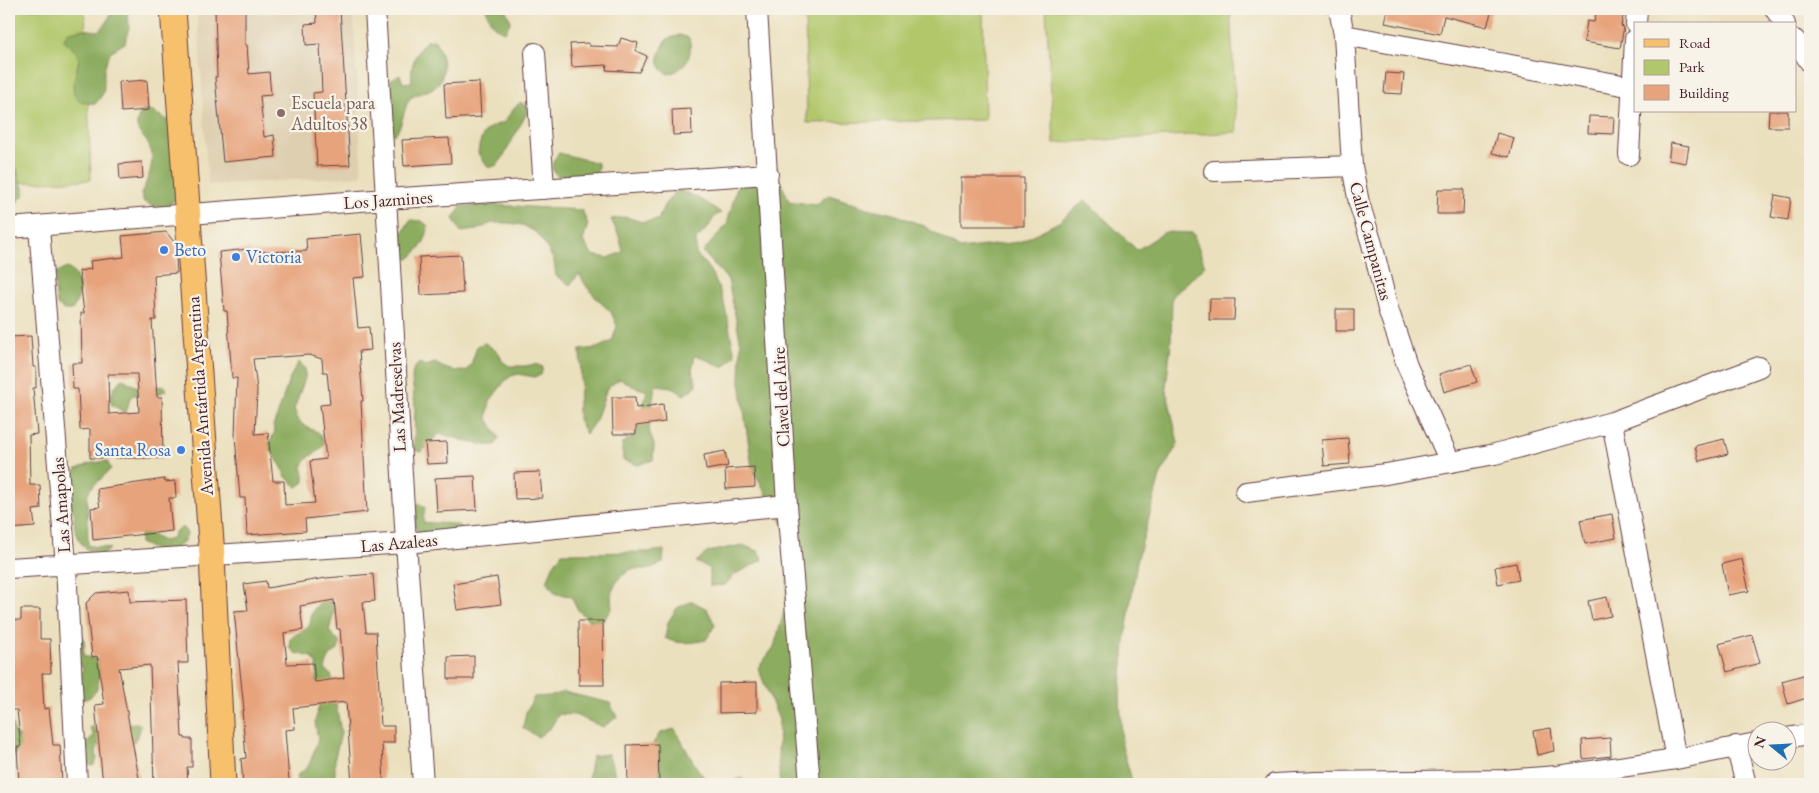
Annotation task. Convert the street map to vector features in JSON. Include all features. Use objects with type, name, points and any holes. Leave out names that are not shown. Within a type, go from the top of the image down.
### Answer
[{"type":"main road","name":"Avenida Antártida Argentina","points":[[173,9],[212,556],[222,784]]},
{"type":"street","name":"Las Madreselvas","points":[[375,9],[406,543],[423,784]]},
{"type":"street","name":"Clavel del Aire","points":[[757,9],[787,505],[810,784]]},
{"type":"street","name":"Calle Campanitas","points":[[1339,9],[1344,35],[1352,166],[1359,203],[1372,244],[1388,309],[1407,364],[1450,462]]},
{"type":"street","points":[[1636,22],[1637,9]]},
{"type":"street","points":[[1774,9],[1784,22]]},
{"type":"street","points":[[1344,35],[1633,87]]},
{"type":"street","points":[[1796,41],[1810,62]]},
{"type":"street","points":[[535,52],[544,189]]},
{"type":"street","points":[[1629,155],[1634,63]]},
{"type":"street","points":[[1214,171],[1352,166]]},
{"type":"street","name":"Los Jazmines","points":[[9,228],[386,199],[768,174]]},
{"type":"street","name":"Las Amapolas","points":[[39,227],[66,566],[77,784]]},
{"type":"street","points":[[1246,492],[1386,474],[1495,454],[1612,422],[1759,367]]},
{"type":"street","points":[[1612,422],[1676,759]]},
{"type":"street","name":"Las Azaleas","points":[[9,568],[66,566],[406,543],[787,505]]},
{"type":"street","points":[[1796,736],[1810,734]]},
{"type":"street","points":[[1275,784],[1556,780],[1746,744]]},
{"type":"street","points":[[1736,746],[1746,784]]},
{"type":"shaded area","points":[[197,9],[353,9],[362,176],[208,185]]},
{"type":"green space","points":[[9,9],[85,9],[91,180],[9,183]]},
{"type":"green space","points":[[110,9],[128,9],[129,27],[125,43],[110,52],[104,70],[104,90],[99,100],[95,104],[79,101],[74,94],[73,86],[79,59],[76,52],[64,40],[67,33],[82,29],[98,31],[110,16]]},
{"type":"green space","points":[[486,9],[505,9],[511,21],[505,32],[497,29],[492,23]]},
{"type":"green space","points":[[805,9],[983,9],[985,120],[807,123]]},
{"type":"green space","points":[[1046,9],[1230,9],[1237,132],[1054,143]]},
{"type":"green space","points":[[680,35],[689,38],[689,56],[679,69],[668,74],[660,67],[660,53],[667,39]]},
{"type":"green space","points":[[434,40],[442,58],[443,72],[441,78],[433,88],[410,98],[400,127],[394,135],[389,128],[389,87],[392,79],[400,75],[403,83],[412,82],[412,70],[416,55],[426,41]]},
{"type":"green space","points":[[521,102],[529,109],[502,159],[497,165],[489,168],[478,153],[482,137],[488,129],[503,123]]},
{"type":"green space","points":[[149,110],[170,121],[178,196],[170,204],[162,207],[144,202],[141,194],[148,178],[152,153],[139,132],[137,124],[141,112]]},
{"type":"green space","points":[[559,153],[598,163],[598,170],[594,177],[562,178],[554,172],[552,166]]},
{"type":"green space","points":[[9,166],[16,168],[25,194],[14,205],[9,204]]},
{"type":"green space","points":[[779,179],[789,201],[815,205],[829,195],[867,208],[894,214],[924,226],[960,249],[1019,242],[1059,222],[1085,200],[1137,250],[1165,232],[1193,233],[1205,266],[1172,297],[1171,343],[1166,387],[1178,443],[1160,476],[1137,561],[1126,633],[1120,695],[1122,746],[1133,784],[780,784],[778,759],[779,720],[758,668],[774,647],[786,605],[789,535],[752,468],[740,382],[741,344],[728,280],[703,252],[727,224],[738,183]]},
{"type":"green space","points":[[677,190],[700,199],[721,213],[715,216],[707,229],[696,239],[696,254],[706,265],[719,289],[727,314],[735,355],[724,367],[695,355],[692,370],[697,385],[684,395],[671,387],[656,385],[649,430],[654,445],[653,460],[638,465],[623,460],[622,444],[636,434],[647,391],[620,379],[607,388],[596,420],[586,434],[578,419],[581,384],[580,350],[597,348],[612,341],[617,326],[611,312],[587,287],[579,274],[570,285],[556,276],[554,261],[537,233],[523,225],[508,223],[492,223],[476,230],[461,232],[453,218],[462,206],[496,205],[582,210],[588,224],[583,241],[592,255],[608,258],[623,252],[619,236],[611,219],[626,217],[642,222],[658,220],[664,205]]},
{"type":"green space","points":[[410,220],[422,221],[428,226],[426,236],[420,248],[409,259],[401,258],[396,250],[401,235]]},
{"type":"green space","points":[[68,268],[76,277],[79,293],[72,310],[64,310],[57,305],[56,272]]},
{"type":"green space","points":[[485,343],[499,353],[502,361],[509,366],[535,364],[543,367],[541,375],[534,377],[518,374],[511,376],[490,401],[487,417],[499,438],[495,445],[474,443],[439,434],[421,452],[414,450],[415,406],[413,370],[419,363],[426,366],[435,363],[450,370],[466,371],[471,365],[477,346]]},
{"type":"green space","points":[[299,362],[305,369],[305,378],[294,409],[301,423],[321,435],[324,445],[304,463],[302,467],[304,482],[297,487],[285,476],[282,467],[268,447],[275,431],[273,426],[287,385]]},
{"type":"green space","points":[[123,379],[139,388],[165,386],[166,390],[159,394],[133,395],[130,398],[127,410],[124,412],[111,404],[115,386]]},
{"type":"green space","points":[[107,461],[111,469],[90,489],[87,496],[88,545],[110,549],[104,554],[90,551],[84,547],[78,538],[75,528],[75,514],[70,506],[68,483],[77,469],[92,463]]},
{"type":"green space","points":[[418,503],[425,507],[423,522],[456,525],[460,526],[464,532],[419,536],[414,519]]},
{"type":"green space","points":[[183,527],[187,534],[184,541],[172,551],[155,550],[140,543],[140,536],[145,528],[155,537],[164,541],[172,539],[175,532]]},
{"type":"green space","points":[[742,545],[758,551],[763,560],[735,574],[725,585],[710,586],[710,569],[696,562],[708,552]]},
{"type":"green space","points":[[664,550],[663,563],[648,569],[631,569],[618,579],[611,594],[612,608],[603,621],[589,621],[578,610],[571,596],[556,594],[547,582],[553,566],[562,553]]},
{"type":"green space","points":[[323,600],[331,602],[335,608],[329,631],[340,643],[338,650],[329,658],[325,670],[331,675],[334,683],[341,733],[335,757],[335,774],[333,784],[296,784],[298,774],[305,770],[310,763],[318,739],[315,722],[319,705],[316,682],[317,665],[312,657],[296,653],[290,648],[290,639],[309,626],[313,611]]},
{"type":"green space","points":[[692,601],[707,609],[715,625],[706,640],[690,643],[665,638],[668,622],[677,608]]},
{"type":"green space","points":[[79,630],[84,643],[83,656],[99,660],[99,679],[96,690],[88,698],[81,700],[77,681],[83,669],[73,656]]},
{"type":"green space","points":[[564,692],[610,703],[617,717],[603,727],[575,715],[559,714],[551,727],[538,737],[523,728],[526,712],[534,697],[550,696]]},
{"type":"green space","points":[[9,719],[15,734],[26,741],[20,750],[9,760]]},
{"type":"green space","points":[[136,723],[141,725],[133,743],[99,743],[96,751],[97,759],[93,766],[82,763],[84,748],[94,736],[90,728],[93,726],[97,733],[126,724]]},
{"type":"green space","points":[[675,729],[701,773],[710,782],[718,784],[651,784],[650,748],[660,733]]},
{"type":"green space","points":[[608,754],[614,770],[616,784],[587,784],[592,756]]},
{"type":"green space","points":[[741,778],[749,784],[718,784],[726,783]]},
{"type":"building","points":[[215,9],[245,9],[245,45],[247,45],[249,74],[269,72],[271,95],[260,96],[264,137],[274,135],[276,157],[223,162],[215,77],[217,77]]},
{"type":"building","points":[[316,9],[340,9],[350,165],[317,166],[313,93],[322,92],[320,44],[306,45],[305,24],[317,23]]},
{"type":"building","points":[[1388,9],[1492,9],[1487,27],[1444,16],[1440,34],[1385,23]]},
{"type":"building","points":[[1597,9],[1625,9],[1621,26],[1624,27],[1620,48],[1584,42],[1587,21],[1594,22]]},
{"type":"building","points":[[621,38],[638,43],[636,51],[647,56],[639,72],[606,70],[607,65],[572,67],[570,44],[589,43],[589,46],[618,47]]},
{"type":"building","points":[[1386,73],[1404,74],[1402,94],[1384,93]]},
{"type":"building","points":[[147,80],[149,110],[121,112],[119,82]]},
{"type":"building","points":[[479,82],[481,117],[446,119],[444,84]]},
{"type":"building","points":[[691,109],[692,134],[673,135],[672,110]]},
{"type":"building","points":[[1769,112],[1788,112],[1788,127],[1768,127]]},
{"type":"building","points":[[1589,116],[1614,117],[1613,134],[1588,133]]},
{"type":"building","points":[[1497,133],[1514,138],[1509,157],[1492,153]]},
{"type":"building","points":[[449,138],[451,163],[404,166],[402,140]]},
{"type":"building","points":[[1671,143],[1689,146],[1686,163],[1668,160]]},
{"type":"building","points":[[142,162],[143,178],[120,180],[119,164]]},
{"type":"building","points":[[961,178],[1024,178],[1024,226],[961,226]]},
{"type":"building","points":[[1438,189],[1464,189],[1463,214],[1437,214]]},
{"type":"building","points":[[1775,195],[1791,198],[1788,220],[1771,217]]},
{"type":"building","points":[[166,232],[175,243],[177,273],[154,275],[156,320],[152,320],[157,397],[162,397],[163,458],[90,458],[90,429],[80,430],[78,389],[73,389],[72,363],[82,363],[81,313],[84,313],[79,271],[91,269],[90,261],[124,257],[122,236]],"holes":[[[108,374],[137,374],[139,412],[109,414]]]},
{"type":"building","points":[[361,234],[365,277],[353,278],[358,328],[369,327],[371,350],[359,351],[363,401],[361,401],[367,512],[305,519],[306,531],[247,535],[245,498],[240,498],[235,436],[237,378],[232,378],[227,311],[224,311],[219,252],[249,249],[250,252],[307,251],[306,239]],"holes":[[[309,355],[322,359],[323,372],[327,372],[330,404],[320,405],[326,459],[310,461],[315,503],[285,505],[284,481],[273,481],[268,433],[255,434],[257,389],[253,359]]]},
{"type":"building","points":[[461,255],[463,293],[421,295],[419,257]]},
{"type":"building","points":[[1210,299],[1235,299],[1234,320],[1209,320]]},
{"type":"building","points":[[1336,309],[1354,309],[1354,331],[1336,331]]},
{"type":"building","points":[[31,336],[33,367],[36,367],[36,388],[33,388],[37,434],[29,435],[30,485],[40,485],[41,509],[33,510],[35,527],[9,529],[9,337]]},
{"type":"building","points":[[1471,364],[1477,382],[1444,392],[1439,374]]},
{"type":"building","points":[[612,397],[635,397],[636,408],[663,404],[665,422],[636,426],[636,434],[613,434]]},
{"type":"building","points":[[1348,438],[1350,464],[1324,466],[1322,440]]},
{"type":"building","points":[[1724,439],[1728,454],[1699,461],[1695,446]]},
{"type":"building","points":[[447,442],[448,463],[427,464],[425,443]]},
{"type":"building","points":[[725,451],[728,466],[706,470],[704,455]]},
{"type":"building","points":[[754,467],[755,487],[726,489],[725,469]]},
{"type":"building","points":[[540,472],[542,498],[515,499],[514,473]]},
{"type":"building","points":[[475,476],[477,510],[437,512],[435,478]]},
{"type":"building","points":[[164,479],[165,482],[175,481],[176,498],[169,498],[172,531],[93,540],[91,508],[100,507],[97,489]]},
{"type":"building","points":[[1612,514],[1616,538],[1585,544],[1580,520]]},
{"type":"building","points":[[1742,559],[1749,591],[1728,595],[1722,564]]},
{"type":"building","points":[[1516,563],[1519,580],[1498,584],[1495,567]]},
{"type":"building","points":[[373,574],[375,601],[363,602],[366,632],[376,632],[381,726],[394,726],[394,743],[382,743],[384,784],[352,784],[346,702],[293,708],[295,729],[285,730],[289,781],[243,784],[241,759],[246,758],[242,710],[244,710],[234,611],[248,610],[244,584],[266,581],[267,588],[326,578]],"holes":[[[334,600],[337,629],[340,629],[344,678],[315,682],[313,663],[287,664],[284,633],[303,630],[300,606]]]},
{"type":"building","points":[[497,577],[501,604],[457,610],[453,584]]},
{"type":"building","points":[[129,590],[130,602],[186,600],[188,663],[178,663],[182,737],[192,739],[192,767],[187,767],[188,784],[154,784],[150,665],[119,668],[140,784],[103,784],[95,705],[104,704],[97,656],[92,657],[86,603],[96,593]]},
{"type":"building","points":[[1607,597],[1611,616],[1592,620],[1588,601]]},
{"type":"building","points":[[21,609],[40,609],[40,639],[50,639],[51,673],[42,673],[44,709],[49,708],[53,745],[60,745],[62,784],[19,784],[17,747],[21,747],[17,710],[9,710],[9,620],[21,620]]},
{"type":"building","points":[[578,621],[603,621],[604,685],[579,685]]},
{"type":"building","points":[[1752,635],[1760,663],[1727,672],[1719,644]]},
{"type":"building","points":[[474,656],[474,679],[448,679],[448,657]]},
{"type":"building","points":[[1810,673],[1810,697],[1788,704],[1782,681]]},
{"type":"building","points":[[757,682],[757,712],[719,713],[719,683]]},
{"type":"building","points":[[1551,728],[1554,751],[1537,755],[1533,731]]},
{"type":"building","points":[[1610,738],[1611,756],[1583,759],[1582,740]]},
{"type":"building","points":[[658,744],[659,784],[628,784],[627,745]]},
{"type":"place","name":"Escuela para Adultos 38","points":[[281,113]]},
{"type":"place","name":"Beto","points":[[164,250]]},
{"type":"place","name":"Victoria","points":[[236,257]]},
{"type":"place","name":"Santa Rosa","points":[[181,450]]}]
